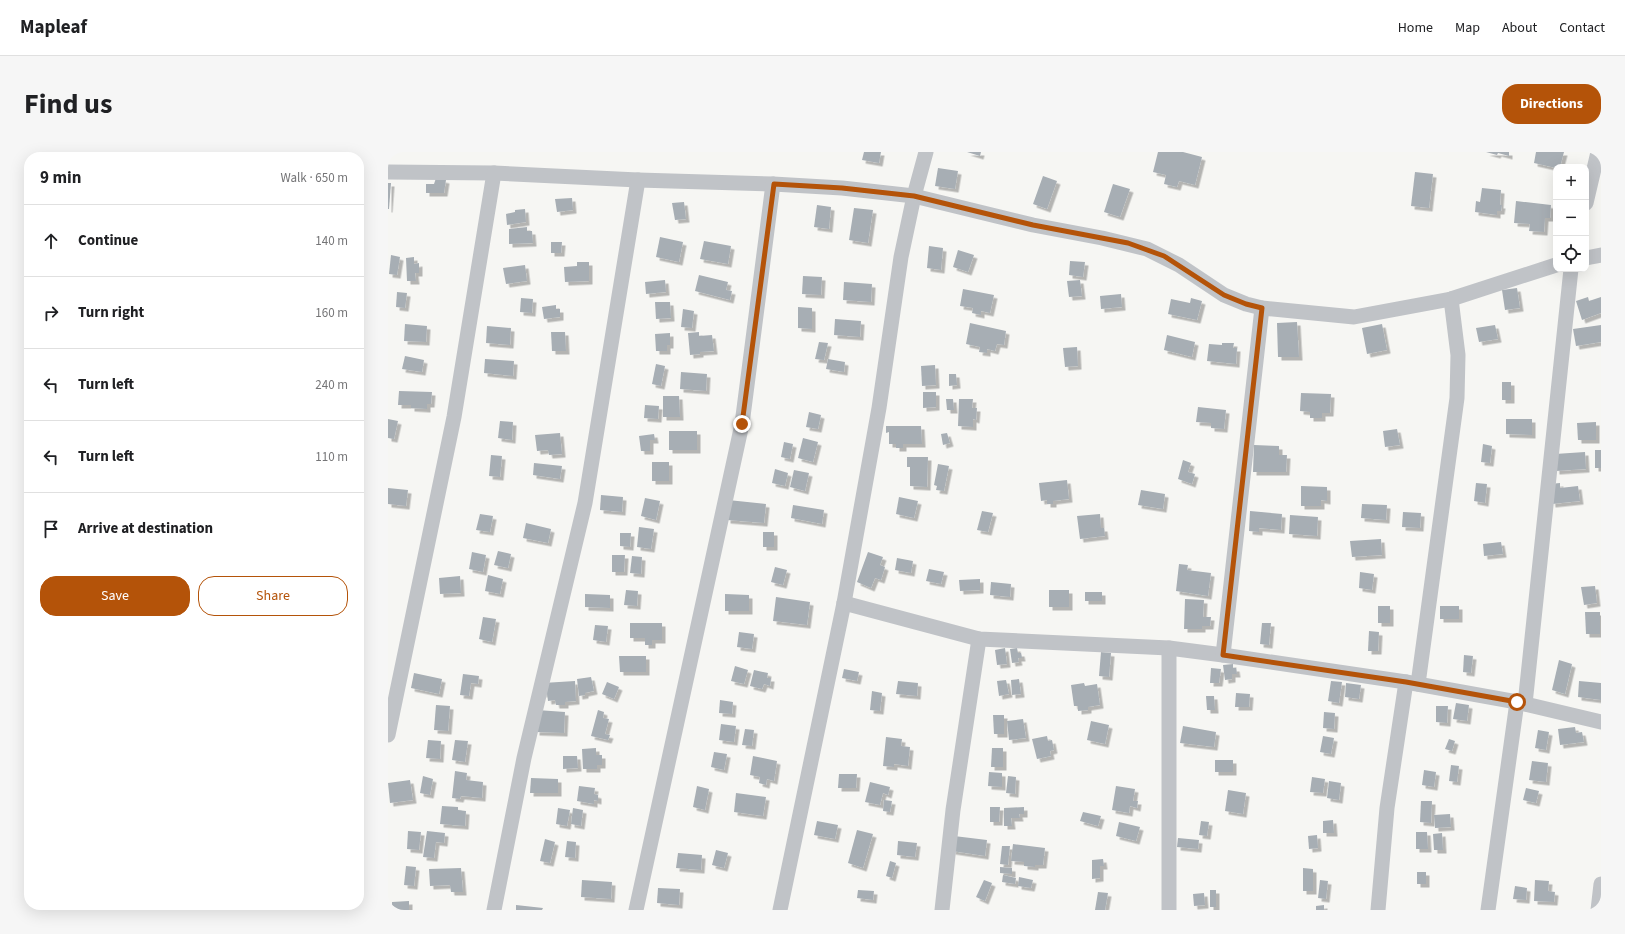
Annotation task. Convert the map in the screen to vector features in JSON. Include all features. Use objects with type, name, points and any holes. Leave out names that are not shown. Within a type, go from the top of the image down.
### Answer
[{"type":"street","points":[[780,910],[844,603],[879,408],[901,256],[914,196],[926,152]]},
{"type":"street","points":[[1587,200],[1598,152]]},
{"type":"street","points":[[388,172],[494,173],[638,180],[774,184],[842,188],[914,196],[1033,225],[1108,239],[1147,249],[1179,265],[1224,295],[1246,304],[1262,308],[1354,317],[1451,299],[1553,266]]},
{"type":"street","points":[[388,735],[392,693],[454,417],[494,173]]},
{"type":"street","points":[[494,910],[524,758],[585,503],[638,180]]},
{"type":"street","points":[[636,910],[742,424],[774,184]]},
{"type":"street","points":[[1589,257],[1601,255]]},
{"type":"street","points":[[1488,910],[1521,703],[1572,272]]},
{"type":"street","points":[[1378,910],[1387,808],[1412,683],[1457,398],[1458,355],[1451,299]]},
{"type":"street","points":[[1223,655],[1262,308]]},
{"type":"street","points":[[844,603],[979,639],[1169,648],[1223,655],[1412,683],[1521,703],[1601,722]]},
{"type":"street","points":[[942,910],[953,810],[979,639]]},
{"type":"street","points":[[1169,648],[1169,910]]},
{"type":"street","points":[[1598,910],[1601,884]]},
{"type":"building","points":[[864,152],[881,152],[879,163],[862,160]]},
{"type":"building","points":[[967,152],[981,152],[980,156]]},
{"type":"building","points":[[1158,152],[1183,152],[1202,157],[1195,185],[1179,181],[1177,187],[1164,184],[1166,175],[1153,172]]},
{"type":"building","points":[[1486,152],[1509,152],[1509,156],[1498,153],[1497,155]]},
{"type":"building","points":[[1536,152],[1564,152],[1561,164],[1553,164],[1553,167],[1534,163]]},
{"type":"building","points":[[938,168],[958,171],[955,189],[935,186]]},
{"type":"building","points":[[1415,172],[1433,174],[1429,208],[1411,206]]},
{"type":"building","points":[[1043,176],[1057,181],[1047,209],[1033,204]]},
{"type":"building","points":[[436,178],[446,180],[444,193],[426,193],[426,184],[434,184]]},
{"type":"building","points":[[388,183],[391,183],[389,209],[388,209]]},
{"type":"building","points":[[1113,184],[1130,189],[1120,217],[1104,212]]},
{"type":"building","points":[[1482,188],[1501,190],[1500,205],[1502,205],[1501,211],[1497,211],[1497,215],[1475,212],[1476,201],[1480,202]]},
{"type":"building","points":[[572,198],[573,210],[557,212],[555,199]]},
{"type":"building","points":[[1516,201],[1551,205],[1550,218],[1545,218],[1544,232],[1529,231],[1530,224],[1514,223]]},
{"type":"building","points":[[684,202],[686,219],[675,220],[672,203]]},
{"type":"building","points":[[817,205],[831,207],[829,229],[814,227]]},
{"type":"building","points":[[854,208],[873,210],[868,243],[849,240]]},
{"type":"building","points":[[525,209],[526,222],[507,225],[506,214],[515,212],[515,210]]},
{"type":"building","points":[[527,227],[527,231],[532,231],[533,243],[509,244],[509,229]]},
{"type":"building","points":[[660,237],[683,242],[679,262],[656,257]]},
{"type":"building","points":[[704,241],[731,246],[728,264],[700,259]]},
{"type":"building","points":[[551,242],[562,242],[561,253],[551,253]]},
{"type":"building","points":[[929,246],[943,248],[941,270],[927,268]]},
{"type":"building","points":[[958,250],[974,255],[968,272],[953,267]]},
{"type":"building","points":[[391,255],[400,257],[397,275],[389,274]]},
{"type":"building","points":[[414,257],[414,264],[419,263],[419,273],[415,273],[416,281],[407,281],[406,258]]},
{"type":"building","points":[[1070,261],[1085,262],[1083,277],[1069,275]]},
{"type":"building","points":[[577,262],[589,262],[589,281],[565,282],[564,267],[577,266]]},
{"type":"building","points":[[525,265],[527,281],[506,284],[503,268]]},
{"type":"building","points":[[699,275],[728,282],[726,290],[732,291],[730,300],[695,291]]},
{"type":"building","points":[[803,276],[822,277],[821,295],[802,294]]},
{"type":"building","points":[[665,280],[666,292],[646,294],[645,282]]},
{"type":"building","points":[[1080,280],[1082,296],[1069,297],[1067,281]]},
{"type":"building","points":[[844,282],[872,284],[871,302],[843,300]]},
{"type":"building","points":[[1517,288],[1520,308],[1505,310],[1502,290]]},
{"type":"building","points":[[963,289],[994,295],[990,313],[981,311],[981,315],[972,313],[973,308],[960,306]]},
{"type":"building","points":[[397,292],[407,293],[405,308],[396,307]]},
{"type":"building","points":[[1121,294],[1122,307],[1101,309],[1100,296]]},
{"type":"building","points":[[1588,297],[1589,301],[1601,297],[1601,313],[1582,320],[1576,301]]},
{"type":"building","points":[[521,298],[533,299],[532,313],[520,312]]},
{"type":"building","points":[[1191,298],[1202,301],[1197,320],[1168,314],[1171,299],[1190,303]]},
{"type":"building","points":[[655,302],[670,302],[671,318],[656,319]]},
{"type":"building","points":[[556,305],[556,309],[560,309],[560,317],[544,319],[542,307]]},
{"type":"building","points":[[798,307],[812,308],[812,329],[798,328]]},
{"type":"building","points":[[683,309],[694,311],[692,328],[681,327]]},
{"type":"building","points":[[835,319],[861,321],[860,337],[834,335]]},
{"type":"building","points":[[1297,322],[1299,357],[1278,357],[1277,323]]},
{"type":"building","points":[[970,323],[1006,331],[1004,345],[997,344],[995,351],[987,349],[987,353],[979,352],[980,347],[966,344]]},
{"type":"building","points":[[405,324],[427,326],[426,342],[404,341]]},
{"type":"building","points":[[1382,324],[1387,350],[1367,354],[1362,328]]},
{"type":"building","points":[[1495,325],[1498,339],[1479,342],[1476,328]]},
{"type":"building","points":[[1601,325],[1601,342],[1576,346],[1573,329]]},
{"type":"building","points":[[487,326],[511,328],[510,345],[486,343]]},
{"type":"building","points":[[551,332],[565,332],[566,351],[552,351]]},
{"type":"building","points":[[699,332],[699,336],[712,335],[714,351],[700,352],[700,354],[690,355],[688,333]]},
{"type":"building","points":[[670,333],[670,345],[667,345],[667,351],[656,351],[655,334]]},
{"type":"building","points":[[1167,335],[1195,342],[1192,357],[1164,350]]},
{"type":"building","points":[[819,342],[828,343],[824,360],[815,359]]},
{"type":"building","points":[[1222,343],[1234,343],[1233,348],[1237,348],[1236,364],[1207,361],[1209,344],[1222,345]]},
{"type":"building","points":[[1077,347],[1078,366],[1065,367],[1063,348]]},
{"type":"building","points":[[405,356],[424,360],[422,372],[402,369]]},
{"type":"building","points":[[485,359],[514,361],[513,376],[484,373]]},
{"type":"building","points":[[828,359],[845,362],[844,372],[826,369]]},
{"type":"building","points":[[656,364],[665,366],[661,386],[652,384]]},
{"type":"building","points":[[935,365],[936,385],[922,386],[921,366]]},
{"type":"building","points":[[681,372],[707,374],[706,391],[680,389]]},
{"type":"building","points":[[949,374],[956,374],[957,385],[949,386]]},
{"type":"building","points":[[1502,382],[1511,382],[1511,400],[1502,400]]},
{"type":"building","points":[[399,391],[432,392],[431,404],[427,404],[427,409],[411,408],[411,405],[398,405]]},
{"type":"building","points":[[923,392],[936,392],[936,407],[923,408]]},
{"type":"building","points":[[1301,393],[1331,394],[1330,413],[1322,413],[1322,418],[1310,418],[1310,412],[1300,411]]},
{"type":"building","points":[[663,396],[679,396],[680,417],[663,417]]},
{"type":"building","points":[[946,399],[953,399],[954,410],[947,410]]},
{"type":"building","points":[[959,399],[973,399],[972,408],[977,408],[976,420],[973,419],[973,427],[958,426]]},
{"type":"building","points":[[645,405],[659,406],[658,419],[644,418]]},
{"type":"building","points":[[1198,407],[1226,410],[1224,429],[1211,428],[1211,423],[1196,422]]},
{"type":"building","points":[[809,412],[821,415],[818,429],[806,427]]},
{"type":"building","points":[[388,419],[398,421],[394,439],[388,438]]},
{"type":"building","points":[[1506,419],[1532,419],[1532,435],[1506,434]]},
{"type":"building","points":[[500,421],[513,422],[512,440],[498,438]]},
{"type":"building","points":[[1596,422],[1596,440],[1578,440],[1577,423]]},
{"type":"building","points":[[886,426],[921,426],[922,444],[903,444],[903,448],[896,448],[896,444],[889,444],[889,432],[886,433]]},
{"type":"building","points":[[1397,429],[1400,445],[1385,447],[1383,431]]},
{"type":"building","points":[[669,431],[697,431],[697,450],[669,450]]},
{"type":"building","points":[[560,433],[562,454],[549,455],[548,450],[537,451],[535,435]]},
{"type":"building","points":[[947,433],[950,443],[943,445],[941,434]]},
{"type":"building","points":[[654,434],[655,440],[650,440],[650,451],[641,451],[639,436]]},
{"type":"building","points":[[803,438],[818,442],[813,462],[798,458]]},
{"type":"building","points":[[784,442],[793,444],[790,459],[781,457]]},
{"type":"building","points":[[1483,444],[1492,446],[1490,463],[1481,462]]},
{"type":"building","points":[[1254,445],[1279,446],[1279,455],[1287,455],[1286,472],[1253,472]]},
{"type":"building","points":[[1595,450],[1601,450],[1601,468],[1595,468]]},
{"type":"building","points":[[1585,452],[1586,469],[1556,471],[1555,454]]},
{"type":"building","points":[[491,455],[502,456],[500,477],[489,476]]},
{"type":"building","points":[[907,457],[928,457],[927,487],[910,486],[910,467],[907,467]]},
{"type":"building","points":[[1183,460],[1191,463],[1188,472],[1195,474],[1192,484],[1178,479]]},
{"type":"building","points":[[652,462],[669,462],[669,481],[652,481]]},
{"type":"building","points":[[534,463],[562,466],[560,479],[533,475]]},
{"type":"building","points":[[938,464],[949,466],[944,491],[936,490],[937,486],[934,485]]},
{"type":"building","points":[[775,469],[788,473],[785,486],[772,483]]},
{"type":"building","points":[[794,470],[809,473],[805,491],[790,487]]},
{"type":"building","points":[[1067,480],[1069,499],[1053,501],[1053,504],[1047,504],[1047,500],[1041,501],[1039,483]]},
{"type":"building","points":[[1476,483],[1487,484],[1485,503],[1474,501]]},
{"type":"building","points":[[1560,483],[1560,488],[1578,486],[1580,501],[1552,504],[1550,484]]},
{"type":"building","points":[[1301,486],[1327,487],[1327,501],[1321,500],[1321,506],[1301,506]]},
{"type":"building","points":[[388,488],[408,490],[406,506],[388,504]]},
{"type":"building","points":[[1141,490],[1165,494],[1163,509],[1138,505]]},
{"type":"building","points":[[601,495],[623,497],[622,512],[600,510]]},
{"type":"building","points":[[899,497],[918,501],[914,518],[896,514]]},
{"type":"building","points":[[645,498],[660,501],[656,520],[641,516]]},
{"type":"building","points":[[728,500],[766,504],[764,523],[727,520]]},
{"type":"building","points":[[1362,504],[1387,505],[1386,520],[1361,518]]},
{"type":"building","points":[[793,505],[824,510],[822,524],[791,518]]},
{"type":"building","points":[[982,511],[993,513],[988,532],[977,530]]},
{"type":"building","points":[[1250,511],[1282,514],[1281,530],[1259,528],[1259,532],[1249,531]]},
{"type":"building","points":[[1403,512],[1421,513],[1420,528],[1402,527]]},
{"type":"building","points":[[480,514],[493,516],[490,532],[476,530]]},
{"type":"building","points":[[1100,514],[1101,528],[1104,528],[1105,536],[1080,539],[1077,516]]},
{"type":"building","points":[[1290,515],[1318,517],[1317,536],[1289,534]]},
{"type":"building","points":[[526,523],[551,529],[548,543],[523,538]]},
{"type":"building","points":[[639,527],[654,529],[651,549],[637,547]]},
{"type":"building","points":[[763,532],[774,532],[774,547],[763,547]]},
{"type":"building","points":[[620,533],[631,533],[630,547],[620,546]]},
{"type":"building","points":[[1381,539],[1382,555],[1352,557],[1350,541]]},
{"type":"building","points":[[1501,542],[1503,554],[1484,556],[1483,544]]},
{"type":"building","points":[[498,551],[511,554],[508,568],[494,565]]},
{"type":"building","points":[[472,552],[486,555],[483,572],[469,569]]},
{"type":"building","points":[[868,552],[883,557],[880,565],[885,567],[881,580],[875,578],[871,588],[857,582]]},
{"type":"building","points":[[612,555],[625,555],[624,572],[612,572]]},
{"type":"building","points":[[632,556],[642,557],[641,574],[630,573]]},
{"type":"building","points":[[897,558],[913,561],[911,573],[895,570]]},
{"type":"building","points":[[1179,564],[1188,565],[1187,570],[1211,573],[1208,596],[1176,591]]},
{"type":"building","points":[[775,567],[787,570],[783,585],[771,582]]},
{"type":"building","points":[[929,569],[944,572],[941,584],[926,581]]},
{"type":"building","points":[[1360,572],[1374,574],[1372,590],[1359,588]]},
{"type":"building","points":[[488,575],[503,579],[500,594],[485,591]]},
{"type":"building","points":[[460,576],[461,593],[440,594],[439,578]]},
{"type":"building","points":[[980,579],[980,590],[960,591],[959,580]]},
{"type":"building","points":[[991,582],[1011,584],[1010,597],[990,595]]},
{"type":"building","points":[[1595,586],[1597,603],[1584,605],[1581,587]]},
{"type":"building","points":[[626,590],[638,591],[637,606],[624,605]]},
{"type":"building","points":[[1049,590],[1069,590],[1069,607],[1049,607]]},
{"type":"building","points":[[1085,592],[1102,592],[1102,601],[1085,601]]},
{"type":"building","points":[[585,594],[610,595],[610,608],[585,607]]},
{"type":"building","points":[[725,594],[749,595],[749,611],[725,611]]},
{"type":"building","points":[[776,597],[810,602],[807,625],[773,621]]},
{"type":"building","points":[[1185,599],[1204,600],[1203,617],[1211,617],[1210,626],[1202,626],[1202,629],[1184,629]]},
{"type":"building","points":[[1378,606],[1390,606],[1390,623],[1378,623]]},
{"type":"building","points":[[1440,606],[1459,606],[1459,619],[1440,619]]},
{"type":"building","points":[[1585,612],[1600,612],[1600,634],[1586,634]]},
{"type":"building","points":[[483,617],[496,619],[492,642],[479,639]]},
{"type":"building","points":[[630,623],[662,623],[662,640],[652,640],[652,645],[645,645],[645,638],[630,638]]},
{"type":"building","points":[[1262,623],[1271,623],[1269,645],[1260,644]]},
{"type":"building","points":[[595,625],[608,626],[606,642],[593,640]]},
{"type":"building","points":[[1369,631],[1379,632],[1378,651],[1368,651]]},
{"type":"building","points":[[739,632],[754,634],[752,649],[737,647]]},
{"type":"building","points":[[1005,648],[1007,664],[997,665],[995,650]]},
{"type":"building","points":[[1017,648],[1018,653],[1021,653],[1022,658],[1018,658],[1019,662],[1012,663],[1010,649]]},
{"type":"building","points":[[1101,652],[1111,653],[1109,677],[1099,676]]},
{"type":"building","points":[[1464,655],[1473,656],[1471,673],[1463,672]]},
{"type":"building","points":[[619,656],[646,656],[646,672],[620,672]]},
{"type":"building","points":[[1559,660],[1572,664],[1565,694],[1552,690]]},
{"type":"building","points":[[1233,664],[1233,668],[1236,668],[1237,674],[1232,674],[1232,679],[1225,680],[1223,665]]},
{"type":"building","points":[[735,666],[748,670],[744,684],[731,681]]},
{"type":"building","points":[[1211,668],[1221,669],[1219,683],[1210,683]]},
{"type":"building","points":[[844,669],[859,672],[857,681],[842,678]]},
{"type":"building","points":[[754,670],[768,673],[767,678],[771,678],[770,686],[764,684],[762,689],[750,686]]},
{"type":"building","points":[[414,673],[442,679],[439,694],[411,688]]},
{"type":"building","points":[[463,674],[479,676],[478,684],[471,683],[469,696],[460,695]]},
{"type":"building","points":[[591,677],[594,691],[579,696],[577,679]]},
{"type":"building","points":[[1019,679],[1021,694],[1012,695],[1011,680]]},
{"type":"building","points":[[1006,680],[1009,694],[999,696],[997,681]]},
{"type":"building","points":[[575,681],[576,701],[565,702],[565,705],[556,705],[555,700],[548,701],[547,693],[543,694],[543,683]]},
{"type":"building","points":[[898,681],[918,683],[917,696],[896,694]]},
{"type":"building","points":[[1331,681],[1342,682],[1339,703],[1328,701]]},
{"type":"building","points":[[1579,681],[1601,683],[1601,700],[1578,697]]},
{"type":"building","points":[[607,682],[619,687],[614,699],[602,694]]},
{"type":"building","points":[[1084,683],[1085,686],[1097,684],[1100,705],[1088,707],[1088,710],[1078,711],[1078,706],[1074,706],[1071,685]]},
{"type":"building","points":[[1346,683],[1361,685],[1359,699],[1345,697]]},
{"type":"building","points":[[872,691],[882,693],[880,711],[870,710]]},
{"type":"building","points":[[1236,693],[1250,694],[1249,707],[1235,707]]},
{"type":"building","points":[[1206,696],[1214,696],[1215,710],[1207,710]]},
{"type":"building","points":[[720,700],[733,702],[732,714],[719,713]]},
{"type":"building","points":[[1456,703],[1469,705],[1467,721],[1453,719]]},
{"type":"building","points":[[436,705],[450,706],[448,731],[434,730]]},
{"type":"building","points":[[1436,706],[1448,706],[1447,723],[1436,722]]},
{"type":"building","points":[[537,710],[565,712],[564,733],[536,732]]},
{"type":"building","points":[[598,710],[604,712],[603,718],[609,719],[605,734],[610,735],[608,740],[591,736]]},
{"type":"building","points":[[1324,712],[1335,713],[1334,729],[1323,728]]},
{"type":"building","points":[[993,715],[1004,715],[1004,734],[994,734]]},
{"type":"building","points":[[1023,719],[1026,738],[1009,740],[1007,721]]},
{"type":"building","points":[[1091,721],[1109,725],[1105,744],[1087,740]]},
{"type":"building","points":[[721,724],[736,726],[734,742],[719,740]]},
{"type":"building","points":[[1183,726],[1216,732],[1214,747],[1180,743]]},
{"type":"building","points":[[1575,727],[1576,733],[1582,732],[1584,742],[1560,745],[1558,729]]},
{"type":"building","points":[[745,729],[754,730],[752,746],[742,745]]},
{"type":"building","points":[[1538,730],[1549,732],[1546,750],[1535,748]]},
{"type":"building","points":[[1047,736],[1048,741],[1052,740],[1054,750],[1050,751],[1051,756],[1037,759],[1032,739]]},
{"type":"building","points":[[1323,736],[1334,738],[1331,754],[1320,752]]},
{"type":"building","points":[[886,737],[902,739],[901,746],[910,747],[908,766],[894,764],[894,767],[883,766]]},
{"type":"building","points":[[1449,739],[1455,741],[1452,751],[1445,749]]},
{"type":"building","points":[[428,740],[441,741],[440,759],[426,758]]},
{"type":"building","points":[[455,740],[468,741],[465,762],[452,760]]},
{"type":"building","points":[[596,748],[596,755],[602,755],[602,765],[597,765],[597,769],[583,769],[582,749]]},
{"type":"building","points":[[992,748],[1003,748],[1003,767],[991,767]]},
{"type":"building","points":[[714,752],[727,754],[724,770],[711,767]]},
{"type":"building","points":[[563,756],[577,756],[578,768],[563,769]]},
{"type":"building","points":[[753,756],[777,761],[774,781],[767,779],[766,785],[759,783],[760,777],[750,775]]},
{"type":"building","points":[[1215,760],[1233,760],[1233,772],[1215,772]]},
{"type":"building","points":[[1532,761],[1548,763],[1546,782],[1529,780]]},
{"type":"building","points":[[1451,765],[1459,766],[1457,782],[1449,781]]},
{"type":"building","points":[[1424,770],[1436,772],[1434,787],[1422,785]]},
{"type":"building","points":[[455,771],[467,773],[466,780],[483,782],[482,798],[461,796],[460,799],[452,798]]},
{"type":"building","points":[[989,772],[1002,773],[1002,787],[988,786]]},
{"type":"building","points":[[839,774],[857,774],[856,788],[838,788]]},
{"type":"building","points":[[423,776],[433,779],[430,795],[420,793]]},
{"type":"building","points":[[1008,776],[1016,777],[1015,794],[1006,793]]},
{"type":"building","points":[[1312,777],[1325,779],[1323,793],[1310,792]]},
{"type":"building","points":[[531,778],[558,779],[558,793],[530,793]]},
{"type":"building","points":[[410,780],[413,800],[390,803],[388,783]]},
{"type":"building","points":[[1329,781],[1341,783],[1339,800],[1327,798]]},
{"type":"building","points":[[870,782],[890,787],[888,795],[883,793],[880,805],[865,802]]},
{"type":"building","points":[[579,786],[595,788],[594,794],[598,795],[598,801],[594,800],[594,804],[577,801]]},
{"type":"building","points":[[697,786],[709,789],[705,810],[693,807]]},
{"type":"building","points":[[1116,786],[1135,789],[1133,801],[1138,801],[1137,808],[1130,806],[1129,813],[1112,810]]},
{"type":"building","points":[[1526,788],[1539,791],[1536,803],[1523,800]]},
{"type":"building","points":[[1228,790],[1246,793],[1243,814],[1225,811]]},
{"type":"building","points":[[736,793],[766,797],[763,816],[734,812]]},
{"type":"building","points":[[884,800],[892,801],[890,812],[883,811]]},
{"type":"building","points":[[1421,801],[1432,801],[1431,823],[1420,822]]},
{"type":"building","points":[[442,806],[458,807],[458,810],[466,811],[465,826],[440,824]]},
{"type":"building","points":[[990,807],[1000,807],[999,822],[990,822]]},
{"type":"building","points":[[1024,807],[1024,814],[1019,814],[1020,818],[1011,818],[1012,826],[1004,826],[1004,808]]},
{"type":"building","points":[[558,808],[570,810],[567,826],[556,824]]},
{"type":"building","points":[[573,808],[583,810],[581,826],[571,824]]},
{"type":"building","points":[[1083,812],[1101,816],[1098,826],[1080,821]]},
{"type":"building","points":[[1450,814],[1451,827],[1435,828],[1434,815]]},
{"type":"building","points":[[1333,820],[1334,833],[1323,833],[1323,821]]},
{"type":"building","points":[[817,821],[838,825],[835,839],[814,835]]},
{"type":"building","points":[[1201,821],[1209,822],[1207,836],[1199,835]]},
{"type":"building","points":[[1119,822],[1140,827],[1136,841],[1116,836]]},
{"type":"building","points":[[857,830],[873,834],[863,868],[848,863]]},
{"type":"building","points":[[408,831],[421,832],[419,850],[407,849]]},
{"type":"building","points":[[427,831],[445,833],[444,843],[436,842],[434,858],[423,857]]},
{"type":"building","points":[[1416,832],[1427,832],[1428,849],[1416,849]]},
{"type":"building","points":[[1442,833],[1443,850],[1434,850],[1433,834]]},
{"type":"building","points":[[1317,835],[1318,848],[1309,849],[1308,836]]},
{"type":"building","points":[[954,836],[987,840],[985,856],[952,851]]},
{"type":"building","points":[[1178,838],[1199,840],[1198,849],[1177,847]]},
{"type":"building","points":[[545,839],[555,842],[550,863],[540,861]]},
{"type":"building","points":[[567,841],[576,842],[575,858],[565,857]]},
{"type":"building","points":[[898,841],[917,843],[915,857],[897,855]]},
{"type":"building","points":[[1013,844],[1045,848],[1043,865],[1035,865],[1035,867],[1024,866],[1024,862],[1011,861]]},
{"type":"building","points":[[1002,846],[1010,846],[1008,865],[1000,864]]},
{"type":"building","points":[[716,850],[728,853],[724,868],[712,865]]},
{"type":"building","points":[[678,853],[702,855],[701,870],[676,868]]},
{"type":"building","points":[[1103,859],[1104,866],[1100,866],[1100,878],[1092,879],[1092,860]]},
{"type":"building","points":[[890,861],[896,863],[892,878],[886,876]]},
{"type":"building","points":[[406,866],[416,867],[414,886],[404,885]]},
{"type":"building","points":[[1000,867],[1012,868],[1012,874],[1000,873]]},
{"type":"building","points":[[461,868],[463,892],[451,892],[450,885],[430,886],[429,869]]},
{"type":"building","points":[[1303,868],[1313,869],[1313,891],[1303,891]]},
{"type":"building","points":[[1417,872],[1426,872],[1426,884],[1417,884]]},
{"type":"building","points":[[1003,875],[1016,878],[1015,884],[1002,882]]},
{"type":"building","points":[[1019,877],[1033,880],[1031,888],[1018,886]]},
{"type":"building","points":[[582,880],[612,882],[611,899],[581,897]]},
{"type":"building","points":[[984,880],[992,883],[985,901],[976,897]]},
{"type":"building","points":[[1320,880],[1328,881],[1326,899],[1318,898]]},
{"type":"building","points":[[1535,880],[1549,881],[1548,891],[1555,892],[1554,902],[1534,901]]},
{"type":"building","points":[[1515,886],[1527,888],[1526,900],[1513,899]]},
{"type":"building","points":[[658,888],[680,889],[679,905],[657,903]]},
{"type":"building","points":[[858,890],[874,891],[873,900],[857,898]]},
{"type":"building","points":[[1210,890],[1216,890],[1216,907],[1210,907]]},
{"type":"building","points":[[1098,892],[1108,893],[1105,910],[1095,910]]},
{"type":"building","points":[[1204,893],[1205,905],[1194,906],[1193,894]]},
{"type":"building","points":[[409,901],[409,910],[392,910],[392,902]]},
{"type":"building","points":[[516,905],[543,908],[542,910],[516,910]]},
{"type":"building","points":[[1324,905],[1324,910],[1316,910],[1316,906]]},
{"type":"route","points":[[742,424],[774,184],[842,188],[914,196],[1033,225],[1128,243],[1147,249],[1164,256],[1224,295],[1246,304],[1262,308],[1223,655],[1406,682],[1517,702]]}]
